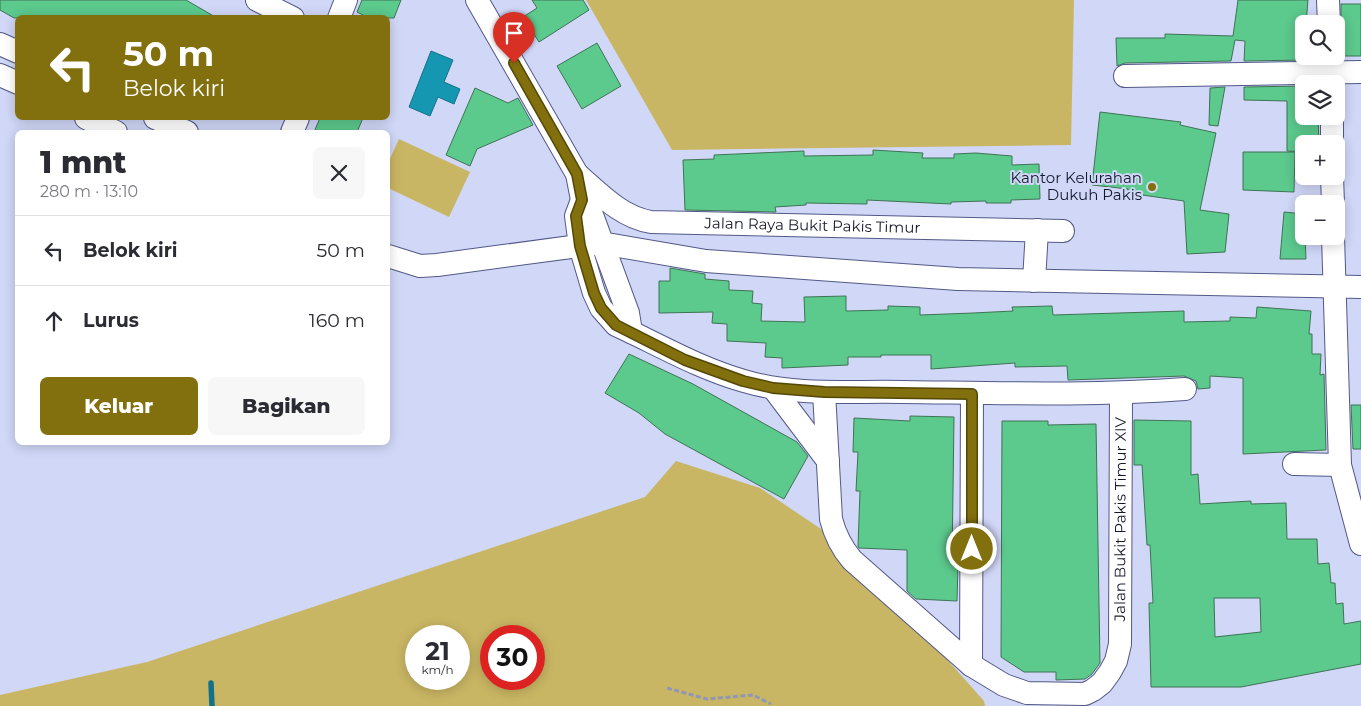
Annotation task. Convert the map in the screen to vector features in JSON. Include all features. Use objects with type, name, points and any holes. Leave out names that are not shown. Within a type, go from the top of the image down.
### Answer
[{"type":"street","points":[[257,0],[287,15]]},
{"type":"street","points":[[340,15],[346,0]]},
{"type":"street","name":"Jalan Raya Bukit Pakis Timur","points":[[477,0],[577,174],[582,200],[592,215],[590,245],[628,313],[631,332],[685,360],[743,381],[773,388]]},
{"type":"street","points":[[1328,0],[1329,15]]},
{"type":"street","points":[[0,44],[15,51]]},
{"type":"street","points":[[1125,76],[1331,71],[1361,72]]},
{"type":"street","points":[[0,75],[15,82]]},
{"type":"street","points":[[90,120],[112,130]]},
{"type":"street","points":[[160,120],[182,130]]},
{"type":"street","name":"Jalan Raya Bukit Pakis Timur","points":[[577,174],[622,211],[639,220],[651,222],[1063,231]]},
{"type":"street","points":[[1034,281],[1037,230]]},
{"type":"street","points":[[390,257],[420,266],[590,245],[706,261],[958,279],[1361,287]]},
{"type":"street","points":[[1333,245],[1340,465],[1361,544]]},
{"type":"street","points":[[773,388],[824,392],[972,394],[1122,394],[1185,389]]},
{"type":"street","points":[[773,388],[828,461]]},
{"type":"street","name":"Jalan Bukit Pakis Timur XIV","points":[[824,392],[831,519],[843,550],[971,665],[1004,685],[1027,693],[1085,694],[1102,683],[1110,672],[1116,661],[1120,644],[1122,394]]},
{"type":"street","points":[[971,665],[972,394]]},
{"type":"street","points":[[1294,464],[1340,465]]},
{"type":"path","points":[[667,688],[707,699],[753,695],[770,704]]},
{"type":"shaded area","points":[[586,0],[1074,0],[1071,145],[672,150]]},
{"type":"shaded area","points":[[399,139],[470,172],[449,217],[390,189],[390,159]]},
{"type":"shaded area","points":[[676,461],[760,488],[845,545],[984,701],[985,706],[0,706],[0,695],[147,662],[645,497]]},
{"type":"water","points":[[431,51],[453,60],[444,82],[460,89],[454,104],[438,97],[430,116],[409,107]]},
{"type":"building","points":[[0,0],[186,0],[212,15],[15,15],[14,18],[0,10]]},
{"type":"building","points":[[362,0],[401,0],[394,18],[390,18],[390,15],[363,15],[357,12]]},
{"type":"building","points":[[532,0],[583,0],[589,10],[539,42],[523,17],[537,8]]},
{"type":"building","points":[[1238,0],[1308,0],[1307,15],[1295,15],[1295,60],[1244,61],[1245,41],[1235,40],[1231,61],[1125,63],[1117,66],[1116,38],[1165,38],[1165,34],[1233,36]]},
{"type":"building","points":[[1341,4],[1361,4],[1361,56],[1345,56],[1345,15],[1341,15]]},
{"type":"building","points":[[597,43],[621,86],[582,109],[557,66]]},
{"type":"building","points":[[1295,86],[1295,125],[1318,125],[1319,135],[1295,135],[1295,151],[1287,151],[1287,101],[1244,100],[1244,87]]},
{"type":"building","points":[[1225,87],[1218,126],[1209,125],[1210,88]]},
{"type":"building","points":[[475,88],[508,103],[518,98],[533,125],[477,149],[470,166],[446,155]]},
{"type":"building","points":[[1100,112],[1181,122],[1180,125],[1216,133],[1200,210],[1229,214],[1225,252],[1187,254],[1184,201],[1128,193],[1128,189],[1092,185]]},
{"type":"building","points":[[319,120],[362,120],[358,130],[315,130]]},
{"type":"building","points":[[873,150],[923,153],[922,158],[954,158],[954,154],[976,153],[1012,156],[1012,165],[1039,164],[1040,199],[1011,200],[1011,203],[986,203],[986,201],[951,202],[951,204],[867,200],[867,204],[806,203],[806,205],[775,207],[776,212],[685,210],[683,160],[714,159],[714,155],[804,151],[804,156],[873,155]]},
{"type":"building","points":[[1243,152],[1295,152],[1294,192],[1243,190]]},
{"type":"building","points":[[1284,212],[1295,213],[1295,245],[1305,245],[1306,259],[1280,259]]},
{"type":"building","points":[[670,268],[705,274],[705,279],[729,281],[729,290],[753,291],[752,303],[762,304],[761,321],[805,322],[804,297],[846,296],[846,311],[888,310],[888,306],[920,307],[920,315],[1013,311],[1012,307],[1052,306],[1053,315],[1184,311],[1184,322],[1230,321],[1230,317],[1256,318],[1257,307],[1311,311],[1309,334],[1312,334],[1312,354],[1321,354],[1320,375],[1324,374],[1326,450],[1243,454],[1243,378],[1210,376],[1210,388],[1198,389],[1196,381],[1184,376],[1068,380],[1067,366],[1015,367],[1015,363],[931,369],[931,355],[848,357],[848,365],[782,368],[782,358],[765,357],[766,343],[727,341],[727,324],[712,323],[713,312],[659,313],[659,281],[670,281]]},
{"type":"building","points":[[629,354],[693,384],[797,442],[808,456],[784,499],[665,434],[639,413],[605,393]]},
{"type":"building","points":[[1351,405],[1361,405],[1361,449],[1353,449]]},
{"type":"building","points":[[910,416],[954,417],[952,564],[958,564],[957,601],[916,599],[907,591],[907,550],[859,548],[858,546],[860,491],[856,491],[858,452],[853,452],[854,418],[910,421]]},
{"type":"building","points":[[1134,420],[1191,421],[1191,475],[1198,474],[1200,504],[1251,501],[1251,504],[1286,503],[1287,539],[1317,539],[1318,564],[1329,563],[1331,583],[1335,583],[1336,604],[1343,603],[1344,624],[1361,621],[1361,664],[1241,687],[1151,687],[1149,603],[1153,603],[1150,545],[1147,545],[1142,465],[1134,465]],"holes":[[[1214,598],[1260,598],[1261,632],[1215,637]]]},
{"type":"building","points":[[1002,421],[1048,421],[1048,425],[1096,424],[1100,663],[1092,674],[1085,679],[1056,680],[1056,672],[1024,672],[1001,657]]},
{"type":"waterway","points":[[211,683],[212,706]]},
{"type":"place","name":"Kantor Kelurahan Dukuh Pakis","points":[[1152,187]]},
{"type":"route","points":[[514,63],[577,174],[582,200],[576,216],[580,246],[594,293],[601,308],[616,325],[685,360],[743,381],[773,388],[824,392],[972,394],[972,549]]}]
